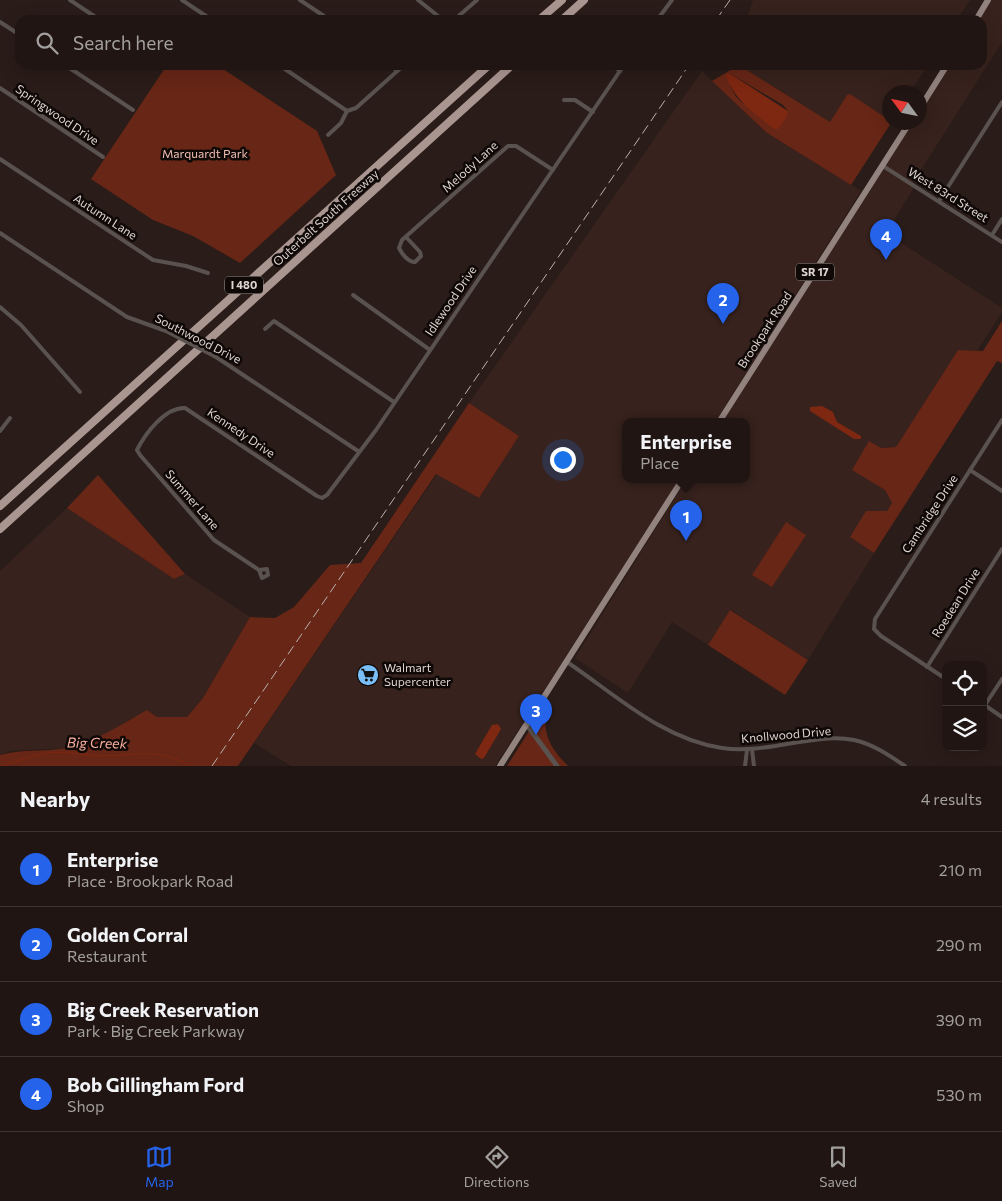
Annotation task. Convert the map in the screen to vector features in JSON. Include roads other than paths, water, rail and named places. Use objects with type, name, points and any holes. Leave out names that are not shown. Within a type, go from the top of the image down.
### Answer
[{"type":"highway","points":[[545,15],[562,0]]},
{"type":"highway","points":[[568,15],[584,0]]},
{"type":"highway","name":"Outerbelt South Freeway","points":[[0,506],[483,70]]},
{"type":"highway","name":"Outerbelt South Freeway","points":[[0,530],[506,70]]},
{"type":"main road","points":[[979,15],[988,0]]},
{"type":"main road","points":[[927,97],[944,70]]},
{"type":"main road","name":"Brookpark Road","points":[[722,418],[905,130]]},
{"type":"main road","points":[[500,766],[680,483]]},
{"type":"street","points":[[70,0],[92,15]]},
{"type":"street","points":[[182,0],[204,15]]},
{"type":"street","points":[[300,0],[322,15]]},
{"type":"street","points":[[418,0],[437,15]]},
{"type":"street","points":[[460,15],[477,0]]},
{"type":"street","points":[[661,15],[672,0]]},
{"type":"street","points":[[0,22],[15,32]]},
{"type":"street","points":[[73,70],[133,110]]},
{"type":"street","points":[[286,70],[347,111]]},
{"type":"street","points":[[328,135],[341,123],[347,111],[356,108],[397,71]]},
{"type":"street","name":"Idlewood Drive","points":[[322,498],[330,493],[394,402],[620,71]]},
{"type":"street","name":"Springwood Drive","points":[[0,88],[103,157]]},
{"type":"street","points":[[564,100],[575,100],[592,112]]},
{"type":"street","points":[[939,201],[1002,102]]},
{"type":"street","name":"Melody Lane","points":[[406,238],[508,146],[516,146],[553,170]]},
{"type":"street","name":"Autumn Lane","points":[[0,159],[153,260],[208,272]]},
{"type":"street","name":"West 83rd Street","points":[[883,166],[1002,242]]},
{"type":"street","points":[[992,235],[1002,219]]},
{"type":"street","name":"Southwood Drive","points":[[0,233],[127,317],[166,331],[216,357],[358,451]]},
{"type":"street","points":[[406,238],[420,252],[421,256],[415,262],[409,260],[399,248],[406,238]]},
{"type":"street","points":[[353,295],[430,350]]},
{"type":"street","points":[[0,307],[21,325],[80,392]]},
{"type":"street","points":[[265,329],[274,321],[394,402]]},
{"type":"street","name":"Kennedy Drive","points":[[150,430],[172,412],[179,408],[185,408],[322,498]]},
{"type":"street","points":[[0,431],[10,418]]},
{"type":"street","name":"Cambridge Drive","points":[[927,667],[874,629],[875,619],[1002,420]]},
{"type":"street","name":"Summer Lane","points":[[150,430],[137,450],[140,455],[214,540],[259,570]]},
{"type":"street","points":[[970,470],[1002,491]]},
{"type":"street","name":"Roedean Drive","points":[[927,667],[1002,549]]},
{"type":"street","name":"Knollwood Drive","points":[[567,662],[666,730],[723,749],[750,749],[821,740],[854,740],[885,752],[905,766]]},
{"type":"street","points":[[927,667],[942,676]]},
{"type":"street","points":[[987,700],[1002,679]]},
{"type":"street","points":[[987,706],[1002,716]]},
{"type":"street","points":[[527,725],[557,766]]},
{"type":"street","points":[[746,766],[750,749]]},
{"type":"street","points":[[750,749],[754,766]]},
{"type":"waterway","name":"Big Creek","points":[[3,766],[36,755],[58,752],[103,756],[153,754],[178,759],[191,766]]},
{"type":"railway","points":[[720,15],[730,0]]},
{"type":"railway","points":[[212,766],[686,70]]},
{"type":"place","name":"Bob Gillingham Ford","points":[[886,260]]},
{"type":"place","name":"Golden Corral","points":[[723,324]]},
{"type":"place","name":"Enterprise","points":[[686,541]]},
{"type":"place","name":"Walmart Supercenter","points":[[368,675]]},
{"type":"place","name":"Big Creek Reservation","points":[[536,735]]},
{"type":"park label","name":"Marquardt Park","points":[[205,154]]}]
